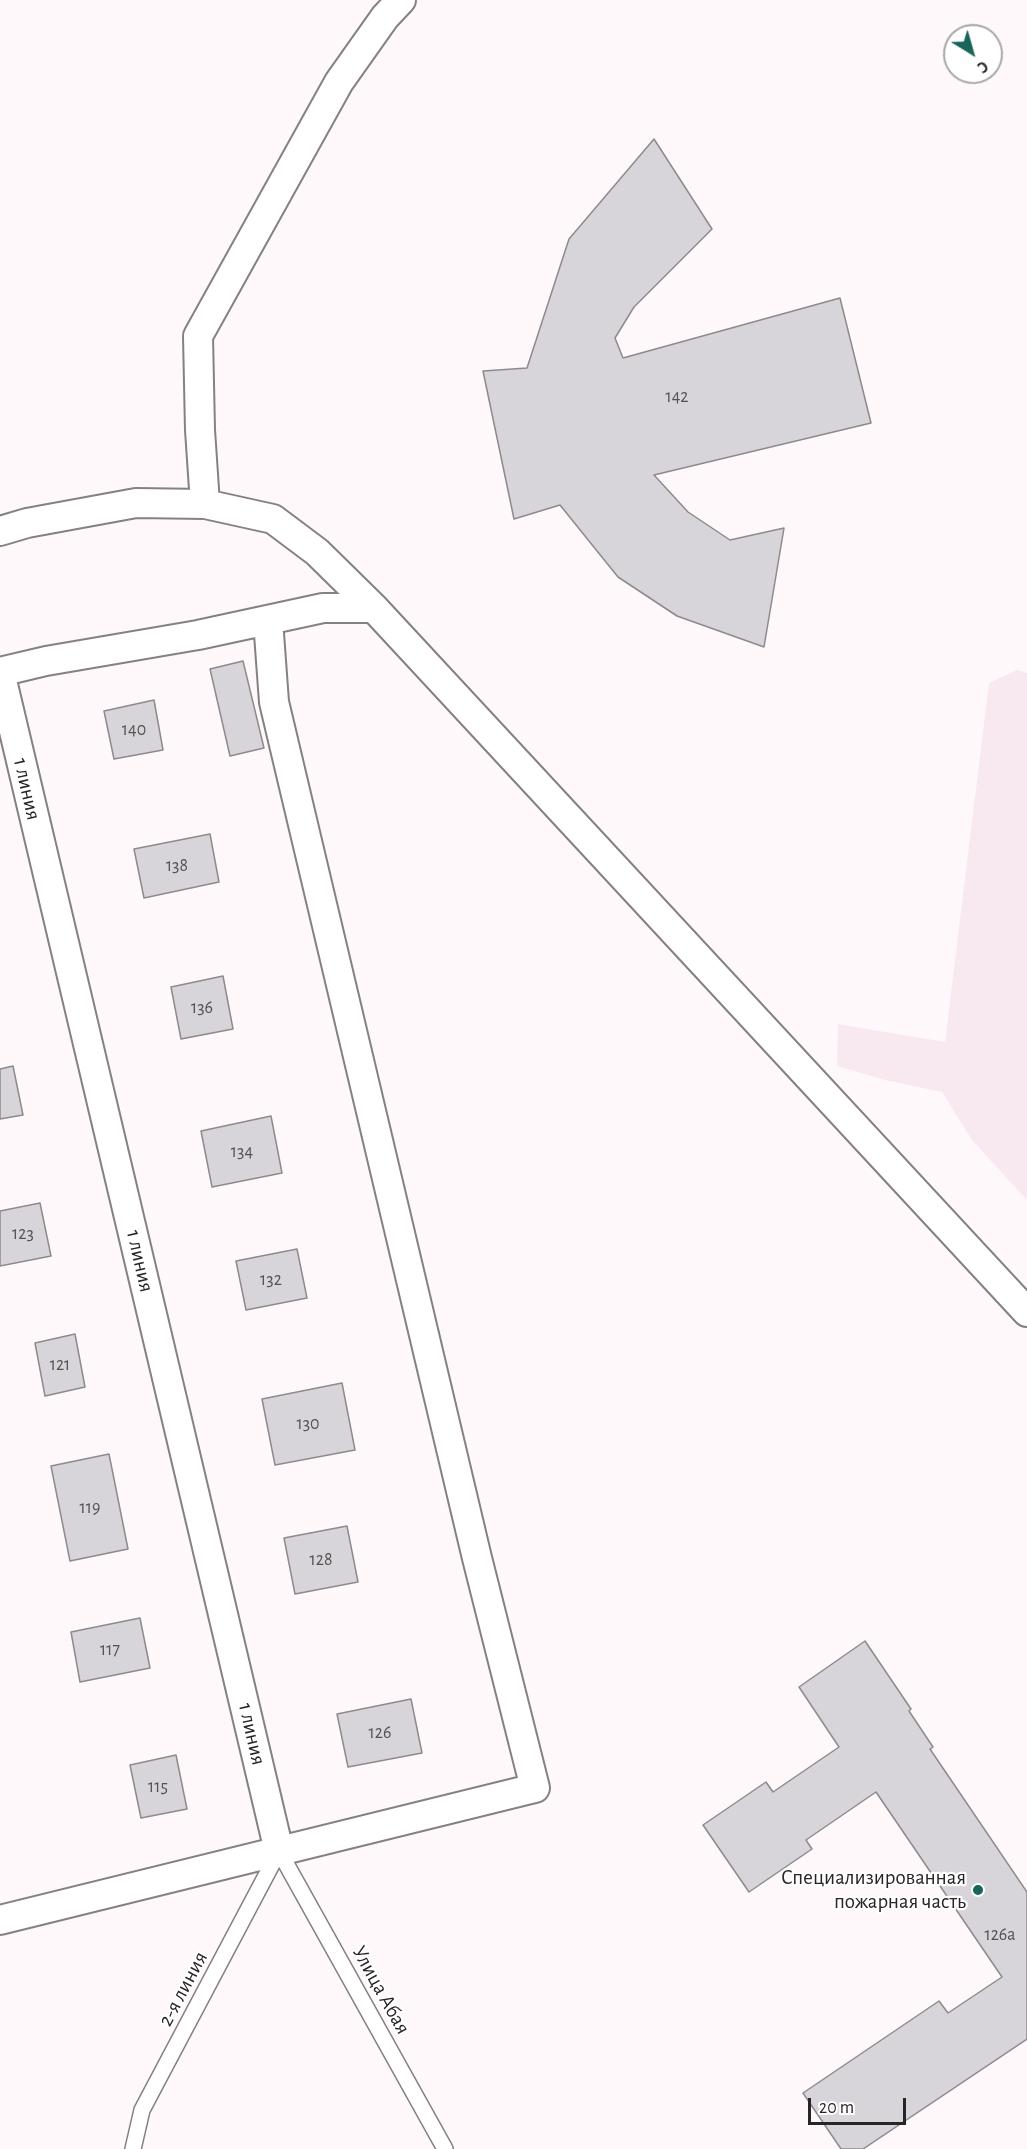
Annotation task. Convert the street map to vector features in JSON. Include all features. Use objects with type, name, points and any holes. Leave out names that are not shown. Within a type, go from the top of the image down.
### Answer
[{"type":"street","points":[[205,504],[200,430],[198,336],[339,82],[385,17],[401,0]]},
{"type":"street","points":[[0,531],[27,523],[136,503],[205,504],[273,519],[317,552],[374,608],[1027,1312]]},
{"type":"street","points":[[0,672],[46,661],[198,635],[323,608],[374,608]]},
{"type":"street","points":[[0,1920],[535,1788],[477,1558],[274,702],[268,620]]},
{"type":"street","name":"1 линия","points":[[0,672],[279,1851]]},
{"type":"lane","name":"2-я линия","points":[[133,2149],[142,2110],[279,1851]]},
{"type":"lane","name":"Улица Абая","points":[[279,1851],[445,2149]]},
{"type":"shaded area","points":[[1017,670],[1027,673],[1027,1200],[972,1140],[942,1092],[885,1080],[837,1066],[838,1024],[945,1042],[989,683]]},
{"type":"building","points":[[654,139],[712,229],[634,307],[615,338],[623,358],[840,298],[871,423],[654,475],[688,512],[730,540],[784,528],[764,647],[677,616],[618,577],[560,505],[514,519],[483,371],[527,368],[569,239]]},
{"type":"building","points":[[243,661],[264,748],[230,756],[210,669]]},
{"type":"building","points":[[154,700],[163,750],[114,759],[104,711]]},
{"type":"building","points":[[210,834],[219,882],[144,898],[134,849]]},
{"type":"building","points":[[223,976],[233,1029],[181,1039],[171,987]]},
{"type":"building","points":[[13,1066],[23,1115],[0,1119],[0,1069]]},
{"type":"building","points":[[271,1116],[282,1173],[212,1187],[201,1131]]},
{"type":"building","points":[[40,1203],[51,1256],[0,1266],[0,1211]]},
{"type":"building","points":[[297,1249],[307,1298],[246,1310],[236,1261]]},
{"type":"building","points":[[75,1334],[85,1387],[45,1396],[35,1343]]},
{"type":"building","points":[[342,1383],[355,1450],[275,1465],[262,1399]]},
{"type":"building","points":[[109,1454],[128,1549],[70,1561],[51,1466]]},
{"type":"building","points":[[347,1526],[358,1582],[295,1594],[284,1538]]},
{"type":"building","points":[[140,1618],[150,1668],[80,1682],[71,1632]]},
{"type":"building","name":"Специализированная пожарная часть","points":[[865,1641],[911,1709],[909,1711],[933,1747],[930,1749],[1027,1892],[1027,2039],[863,2149],[841,2149],[803,2093],[939,2001],[948,2013],[1002,1977],[876,1792],[806,1840],[812,1849],[749,1892],[703,1825],[766,1782],[773,1792],[839,1747],[799,1687]]},
{"type":"building","points":[[411,1699],[422,1753],[348,1767],[337,1714]]},
{"type":"building","points":[[176,1755],[187,1809],[141,1818],[130,1765]]},
{"type":"place","name":"Специализированная пожарная часть","points":[[978,1890]]}]
